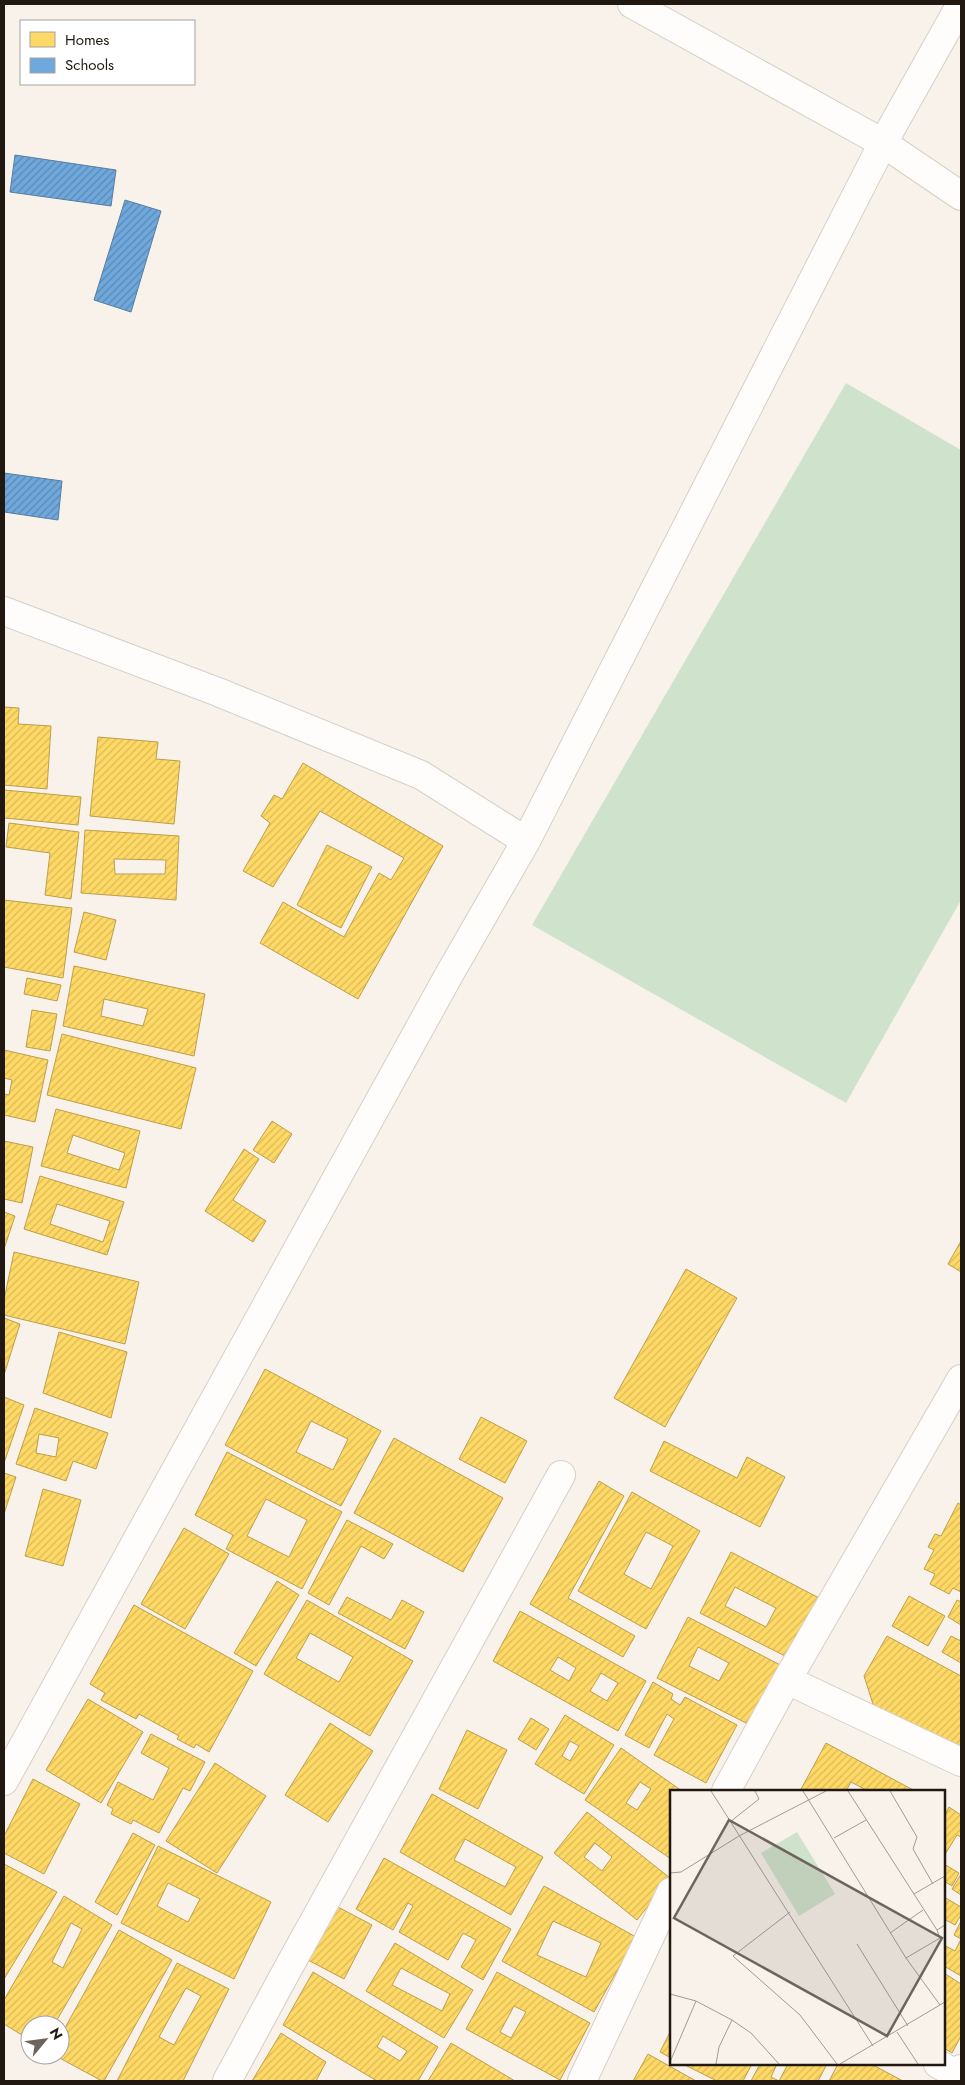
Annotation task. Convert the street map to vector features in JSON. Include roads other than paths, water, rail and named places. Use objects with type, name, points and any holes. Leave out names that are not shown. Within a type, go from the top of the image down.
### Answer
[{"type":"street","points":[[632,4],[883,142],[961,196]]},
{"type":"street","points":[[4,1781],[445,982],[526,841],[883,142],[957,17]]},
{"type":"street","points":[[4,611],[218,692],[421,775],[526,841]]},
{"type":"street","points":[[727,1790],[786,1680],[961,1380]]},
{"type":"street","points":[[228,2081],[286,1972],[561,1476]]},
{"type":"street","points":[[786,1680],[961,1762]]},
{"type":"street","points":[[582,2081],[669,1902]]},
{"type":"street","points":[[940,2065],[956,2074],[961,2069]]}]
